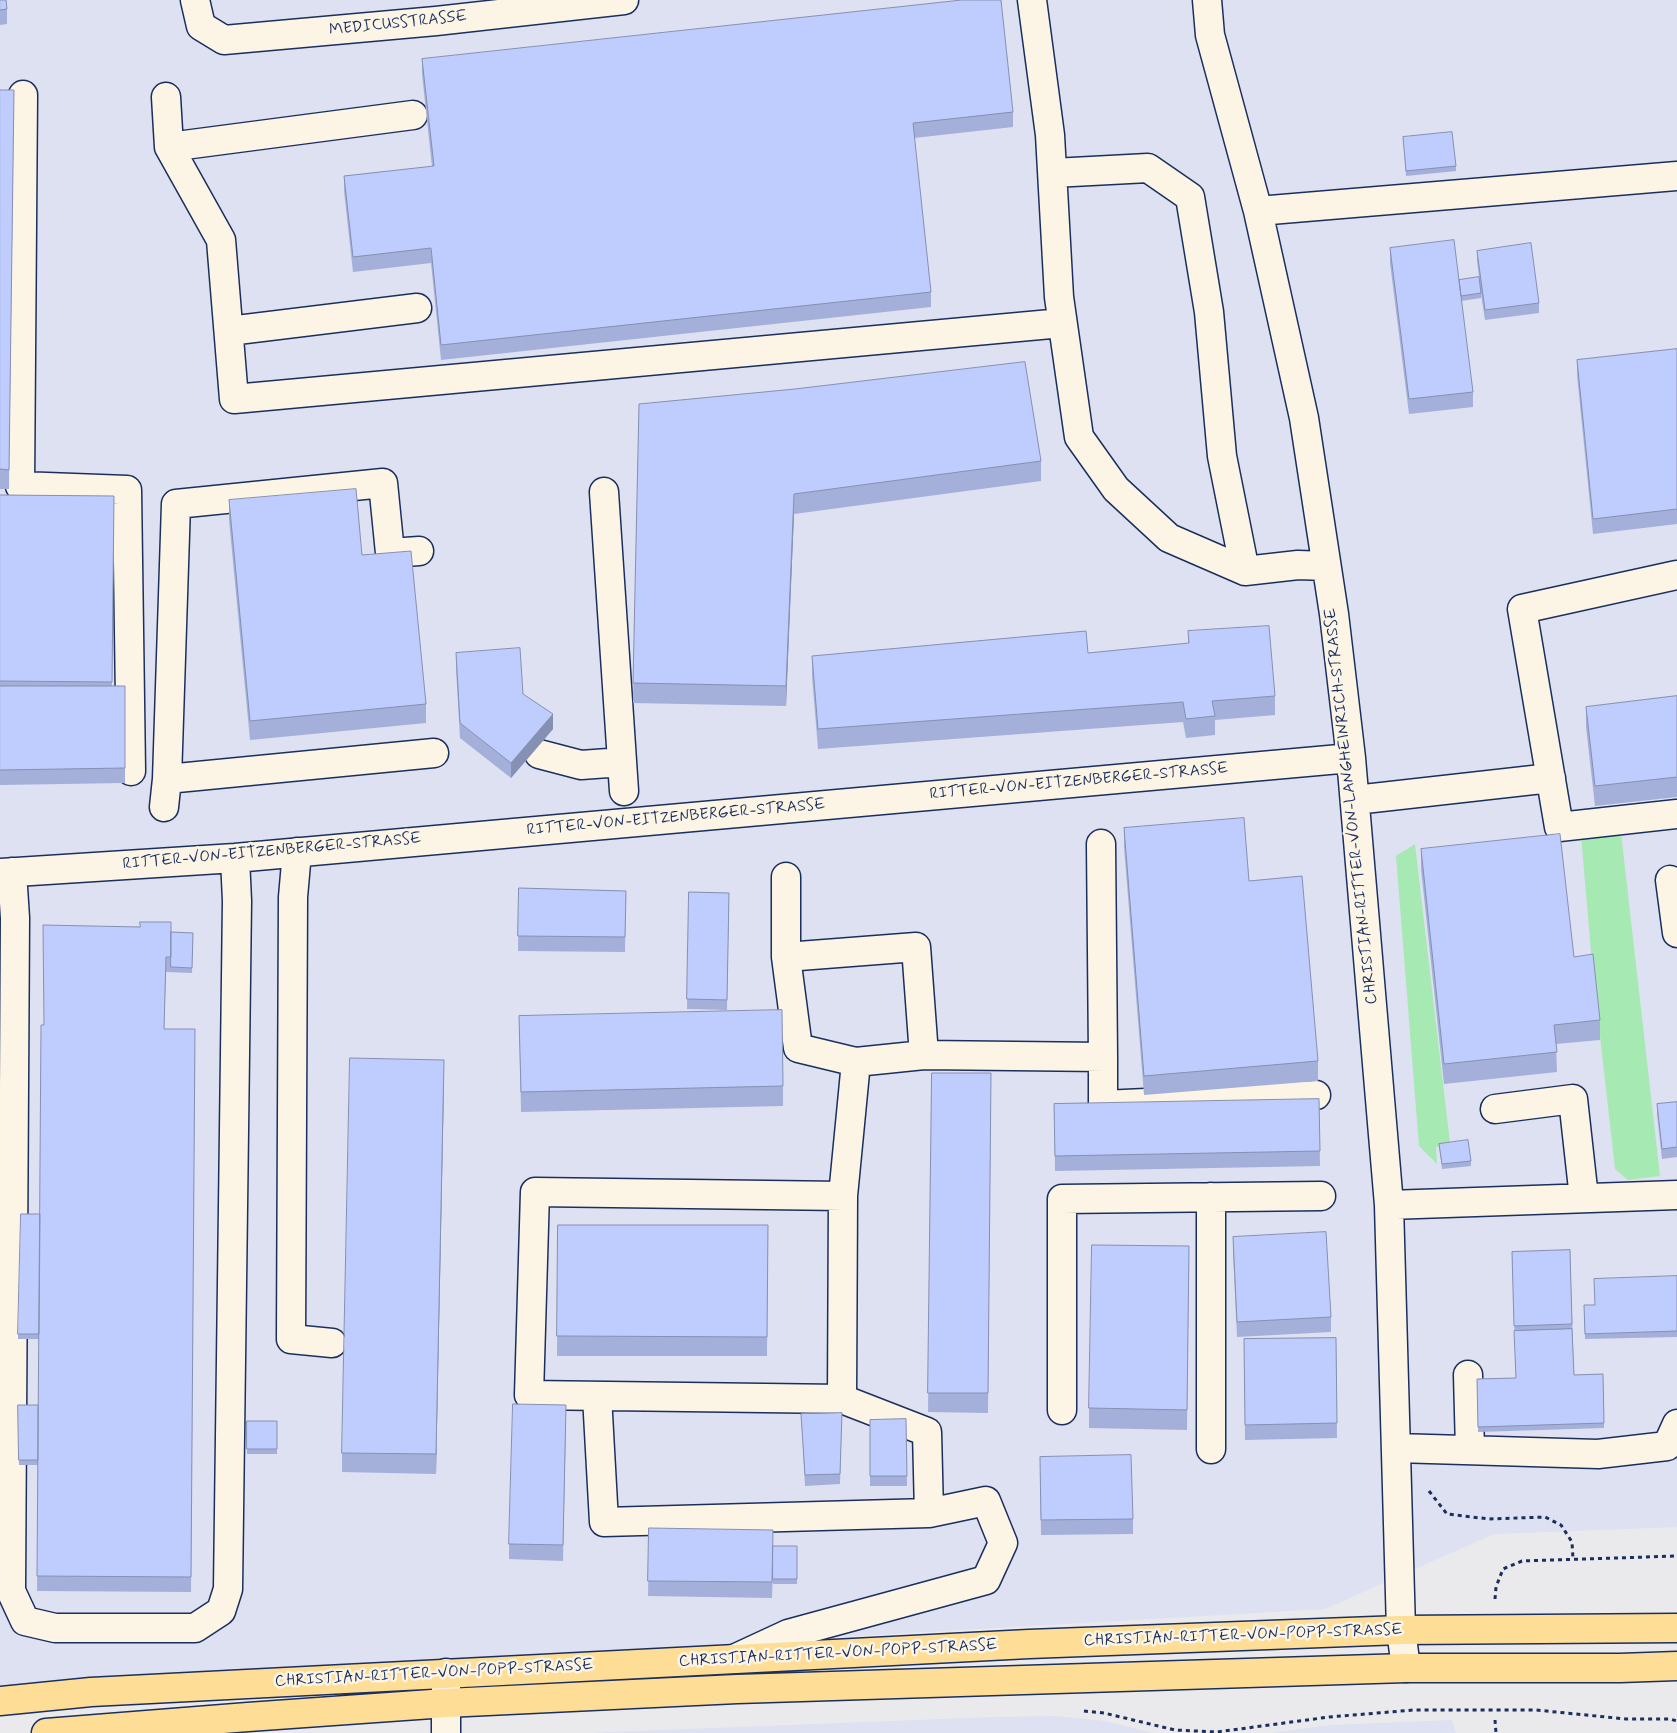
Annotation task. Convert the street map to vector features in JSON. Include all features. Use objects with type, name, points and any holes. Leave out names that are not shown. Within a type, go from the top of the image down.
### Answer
[{"type":"main road","name":"CHRISTIAN-RITTER-VON-POPP-STRASSE","points":[[0,1701],[91,1692],[1030,1644],[1401,1630],[1677,1628]]},
{"type":"main road","name":"CHRISTIAN-RITTER-VON-POPP-STRASSE","points":[[46,1733],[446,1703],[747,1689],[1406,1668],[1611,1668],[1677,1666]]},
{"type":"street","name":"MEDICUSSTRASSE","points":[[195,0],[201,26],[224,40],[436,10],[624,0]]},
{"type":"street","points":[[1032,0],[1050,135],[1058,297],[1079,437],[1116,489],[1169,538],[1245,570],[1298,565],[1326,566]]},
{"type":"street","name":"CHRISTIAN-RITTER-VON-LANGHEINRICH-STRASSE","points":[[1207,0],[1210,35],[1258,211],[1304,418],[1334,614],[1355,800],[1389,1204],[1401,1630],[1406,1668]]},
{"type":"street","points":[[23,95],[20,486],[128,490],[131,771]]},
{"type":"street","points":[[166,97],[169,147],[221,240],[234,399],[1062,323]]},
{"type":"street","points":[[169,147],[413,114]]},
{"type":"street","points":[[1052,173],[1148,168],[1190,197],[1209,312],[1222,456],[1245,570]]},
{"type":"street","points":[[1258,211],[1677,176]]},
{"type":"street","points":[[229,331],[417,308]]},
{"type":"street","points":[[164,807],[167,779],[176,504],[383,483],[390,553],[419,551]]},
{"type":"street","points":[[604,492],[624,791]]},
{"type":"street","points":[[1677,575],[1522,608],[1559,827],[1677,814]]},
{"type":"street","points":[[167,779],[434,753]]},
{"type":"street","points":[[540,754],[581,765],[622,762]]},
{"type":"street","name":"RITTER-VON-EITZENBERGER-STRASSE","points":[[6,872],[235,858],[1351,758]]},
{"type":"street","points":[[1355,800],[1551,778]]},
{"type":"street","points":[[1101,844],[1103,1105],[1316,1095]]},
{"type":"street","points":[[297,852],[293,907],[291,1340],[332,1343]]},
{"type":"street","points":[[6,872],[15,918],[11,1592],[25,1621],[56,1628],[195,1628],[221,1611],[228,1589],[237,901],[235,858]]},
{"type":"street","points":[[786,877],[786,957],[798,1048],[856,1062],[924,1055],[1103,1057]]},
{"type":"street","points":[[1670,880],[1677,933]]},
{"type":"street","points":[[786,957],[916,947],[924,1055]]},
{"type":"street","points":[[842,1399],[843,1196],[856,1062]]},
{"type":"street","points":[[1495,1109],[1573,1100],[1584,1198]]},
{"type":"street","points":[[843,1196],[535,1192],[529,1395],[842,1399],[927,1432],[928,1513]]},
{"type":"street","points":[[1389,1204],[1677,1195]]},
{"type":"street","points":[[1062,1410],[1062,1200],[1321,1196]]},
{"type":"street","points":[[1211,1197],[1211,1449]]},
{"type":"street","points":[[1468,1374],[1470,1450]]},
{"type":"street","points":[[597,1396],[604,1522],[928,1513],[986,1501],[1004,1543],[986,1580],[788,1634],[734,1659]]},
{"type":"street","points":[[1396,1448],[1598,1454],[1667,1446],[1677,1424]]},
{"type":"street","points":[[446,1673],[446,1733]]},
{"type":"path","points":[[1398,1486],[1426,1488],[1447,1514],[1489,1519],[1545,1517],[1561,1525],[1572,1542],[1573,1559]]},
{"type":"path","points":[[1494,1602],[1496,1587],[1503,1569],[1522,1562],[1677,1556]]},
{"type":"path","points":[[1075,1710],[1104,1713],[1175,1730],[1217,1732],[1329,1717],[1414,1710],[1536,1710],[1626,1719],[1670,1719],[1677,1721]]},
{"type":"path","points":[[1495,1720],[1496,1733]]},
{"type":"shaded area","points":[[0,0],[1677,0],[1677,1527],[1494,1534],[1325,1609],[96,1680],[0,1688]]},
{"type":"shaded area","points":[[1056,1716],[1105,1721],[1154,1733],[588,1733],[993,1717]]},
{"type":"shaded area","points":[[1452,1720],[1456,1733],[1271,1733],[1330,1725]]},
{"type":"green space","points":[[1621,833],[1660,1176],[1628,1180],[1615,1169],[1593,974],[1581,836]]},
{"type":"green space","points":[[1415,844],[1450,1143],[1436,1147],[1437,1164],[1419,1146],[1396,856]]},
{"type":"building","points":[[0,0],[6,0],[7,9],[0,10]]},
{"type":"building","points":[[962,0],[1001,0],[1013,112],[913,123],[931,292],[441,345],[431,248],[353,257],[344,176],[434,166],[422,59]]},
{"type":"building","points":[[0,90],[14,90],[9,470],[0,469]]},
{"type":"building","points":[[1452,132],[1456,166],[1406,171],[1403,137]]},
{"type":"building","points":[[1454,240],[1473,392],[1409,399],[1390,248]]},
{"type":"building","points":[[1531,243],[1539,303],[1485,310],[1477,251]]},
{"type":"building","points":[[1479,277],[1481,293],[1461,296],[1459,280]]},
{"type":"building","points":[[1677,349],[1677,509],[1593,519],[1577,360]]},
{"type":"building","points":[[1025,362],[1041,461],[794,494],[786,686],[633,683],[639,404],[795,389]]},
{"type":"building","points":[[356,489],[362,555],[411,551],[426,704],[250,721],[229,500]]},
{"type":"building","points":[[0,495],[114,496],[112,682],[0,681]]},
{"type":"building","points":[[1269,626],[1275,696],[1212,701],[1215,716],[1186,719],[1183,702],[818,729],[812,656],[1086,631],[1088,653],[1189,643],[1188,631]]},
{"type":"building","points":[[520,648],[523,694],[553,714],[511,763],[460,723],[456,653]]},
{"type":"building","points":[[0,686],[125,686],[125,768],[0,770]]},
{"type":"building","points":[[1677,696],[1677,777],[1595,786],[1586,707]]},
{"type":"building","points":[[1244,818],[1249,881],[1302,876],[1318,1061],[1144,1076],[1124,828]]},
{"type":"building","points":[[1560,834],[1574,957],[1593,954],[1600,1020],[1554,1025],[1557,1052],[1444,1064],[1421,849]]},
{"type":"building","points":[[519,888],[626,891],[625,937],[518,936]]},
{"type":"building","points":[[689,892],[729,893],[727,1000],[687,999]]},
{"type":"building","points":[[140,922],[171,922],[171,957],[166,957],[164,1029],[195,1029],[191,1577],[37,1576],[41,1025],[44,1025],[43,925],[140,927]]},
{"type":"building","points":[[171,932],[193,933],[192,968],[171,967]]},
{"type":"building","points":[[782,1010],[783,1086],[521,1092],[519,1016]]},
{"type":"building","points":[[350,1058],[444,1060],[436,1454],[342,1453]]},
{"type":"building","points":[[932,1073],[991,1073],[988,1393],[928,1393]]},
{"type":"building","points":[[1319,1099],[1320,1151],[1055,1156],[1054,1104]]},
{"type":"building","points":[[1677,1102],[1677,1147],[1662,1149],[1657,1104]]},
{"type":"building","points":[[1468,1140],[1471,1161],[1442,1164],[1439,1144]]},
{"type":"building","points":[[21,1214],[40,1214],[39,1334],[18,1334]]},
{"type":"building","points":[[558,1225],[768,1225],[767,1337],[557,1336]]},
{"type":"building","points":[[1326,1232],[1331,1317],[1237,1322],[1233,1237]]},
{"type":"building","points":[[1092,1245],[1189,1246],[1187,1410],[1089,1408]]},
{"type":"building","points":[[1570,1250],[1572,1324],[1514,1326],[1512,1252]]},
{"type":"building","points":[[1677,1276],[1677,1331],[1585,1334],[1584,1305],[1595,1305],[1594,1279]]},
{"type":"building","points":[[1572,1329],[1574,1375],[1603,1374],[1604,1423],[1478,1427],[1477,1379],[1516,1378],[1514,1331]]},
{"type":"building","points":[[1336,1338],[1337,1423],[1245,1425],[1244,1339]]},
{"type":"building","points":[[513,1404],[566,1405],[563,1545],[509,1544]]},
{"type":"building","points":[[18,1405],[38,1405],[38,1460],[19,1460]]},
{"type":"building","points":[[842,1413],[840,1474],[805,1475],[801,1414]]},
{"type":"building","points":[[906,1419],[907,1476],[870,1476],[870,1420]]},
{"type":"building","points":[[247,1421],[277,1421],[277,1449],[247,1449]]},
{"type":"building","points":[[1131,1455],[1133,1519],[1041,1520],[1040,1457]]},
{"type":"building","points":[[649,1528],[773,1530],[772,1582],[648,1581]]},
{"type":"building","points":[[773,1546],[797,1546],[797,1579],[773,1579]]}]
